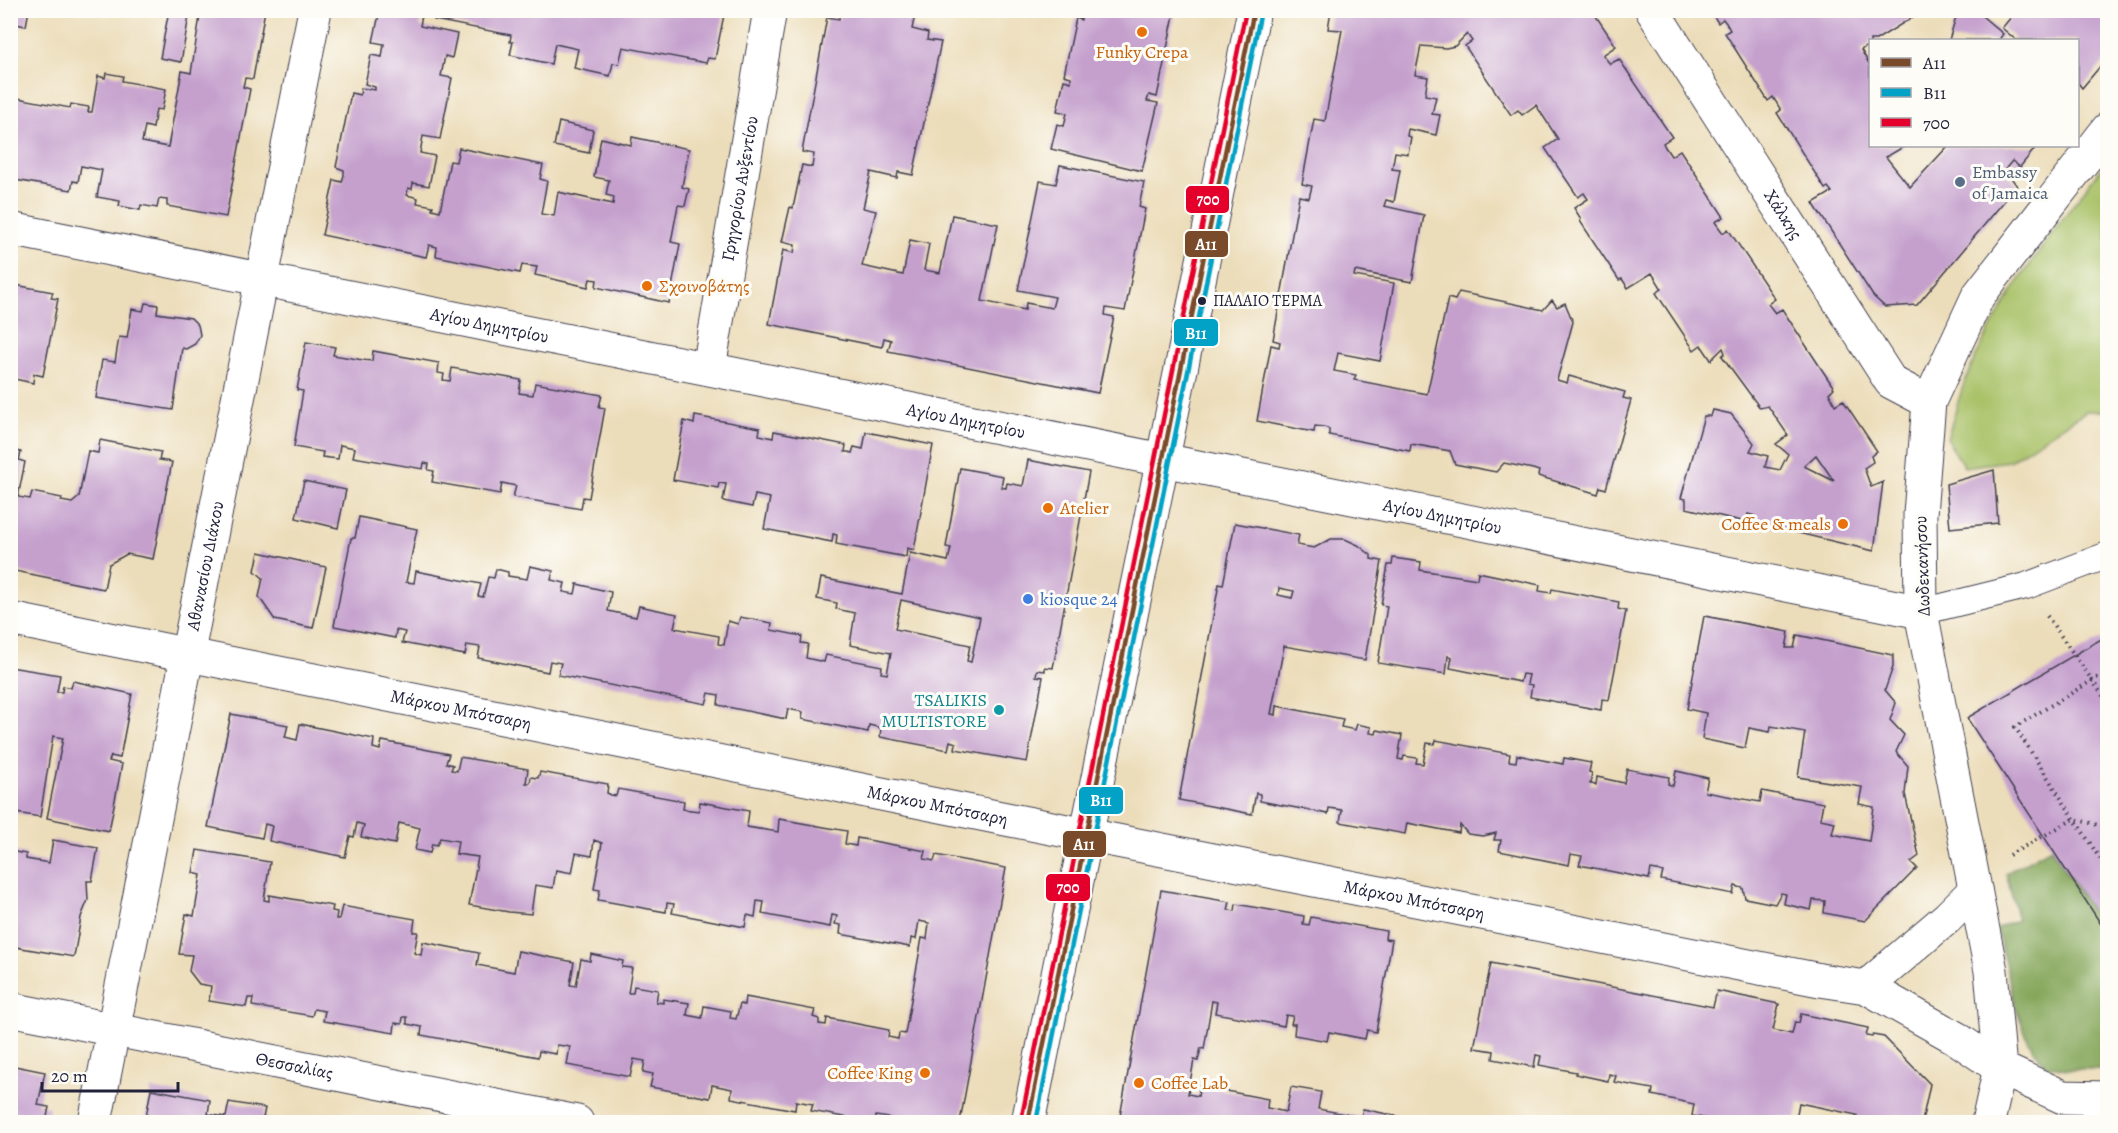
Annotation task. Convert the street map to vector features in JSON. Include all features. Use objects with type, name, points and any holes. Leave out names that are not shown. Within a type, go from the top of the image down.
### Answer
[{"type":"street","name":"Αθανασίου Διάκου","points":[[96,1122],[315,10]]},
{"type":"street","name":"Γρηγορίου Αυξεντίου","points":[[709,368],[770,10]]},
{"type":"street","points":[[1028,1122],[1254,10]]},
{"type":"street","name":"Χάλκης","points":[[1652,10],[1891,382],[1929,402]]},
{"type":"street","name":"Δωδεκανήσου","points":[[1988,1122],[2000,1068],[1991,971],[1921,612],[1920,514],[1929,402],[1978,296],[2108,129]]},
{"type":"street","name":"Αγίου Δημητρίου","points":[[10,229],[1921,612]]},
{"type":"street","name":"Μάρκου Μπότσαρη","points":[[10,619],[1087,835],[1866,987],[1956,1038],[2000,1068],[2063,1097],[2108,1098]]},
{"type":"street","points":[[1866,987],[1948,917],[1975,890]]},
{"type":"street","name":"Θεσσαλίας","points":[[10,1009],[577,1122]]},
{"type":"lane","points":[[1921,612],[2026,586],[2108,555]]},
{"type":"path","points":[[2051,622],[2108,704]]},
{"type":"path","points":[[2108,671],[2015,727],[2108,871]]},
{"type":"path","points":[[2005,857],[2074,819],[2102,826]]},
{"type":"green space","points":[[2107,160],[2107,411],[2086,411],[2009,461],[1964,467],[1947,439],[1962,388],[1979,351],[2011,293],[2029,266]]},
{"type":"green space","points":[[2051,848],[2107,935],[2107,1069],[2067,1069],[2045,1065],[2029,1043],[2015,1005],[1997,928],[2018,920],[2006,873]]},
{"type":"building","points":[[10,10],[29,10],[26,26],[10,23]]},
{"type":"building","points":[[169,10],[190,10],[181,62],[160,58]]},
{"type":"building","points":[[201,10],[265,10],[253,79],[245,78],[243,87],[250,89],[226,217],[167,206],[167,200],[159,199],[157,208],[141,205],[140,210],[119,206],[120,201],[97,197],[102,170],[81,166],[78,182],[73,181],[71,190],[10,179],[10,77],[16,78],[12,97],[70,108],[71,104],[89,107],[88,112],[92,112],[98,76],[105,78],[106,73],[123,76],[122,81],[166,89],[162,110],[156,109],[153,128],[145,126],[142,142],[168,147],[182,71],[191,73]]},
{"type":"building","points":[[380,10],[423,10],[420,26],[457,34],[452,58],[445,56],[441,76],[452,78],[440,139],[423,136],[420,153],[435,156],[429,186],[413,183],[412,189],[408,188],[407,195],[418,198],[417,203],[433,206],[432,209],[440,211],[450,161],[456,162],[459,148],[543,165],[540,179],[547,181],[541,214],[554,216],[558,192],[613,204],[614,197],[606,195],[609,180],[594,177],[601,138],[631,145],[632,137],[689,149],[682,187],[689,189],[685,206],[678,205],[671,242],[680,244],[669,303],[596,287],[597,280],[590,279],[588,287],[535,275],[537,267],[522,265],[520,273],[436,256],[437,247],[429,245],[426,257],[322,235],[334,180],[342,182],[344,175],[344,170],[336,167],[351,93],[360,95],[361,88],[375,90],[375,87],[365,84],[371,55],[382,57],[384,44],[373,42]]},
{"type":"building","points":[[430,10],[725,10],[715,59],[708,58],[706,63],[623,47],[619,64],[613,63],[610,76],[574,68],[578,49],[555,44],[551,64],[510,55],[513,42],[510,42],[511,35],[434,20],[435,13]]},
{"type":"building","points":[[840,10],[916,10],[912,29],[928,33],[927,40],[941,42],[913,175],[898,172],[897,178],[871,172],[863,208],[876,211],[862,266],[903,275],[910,240],[929,244],[924,270],[940,273],[952,215],[998,224],[982,301],[1025,310],[1026,303],[1052,308],[1055,297],[1018,290],[1040,181],[1056,184],[1060,165],[1144,182],[1139,207],[1145,209],[1125,311],[1106,308],[1105,315],[1114,317],[1098,393],[888,351],[891,340],[884,338],[882,347],[769,324],[783,250],[794,253],[795,245],[782,242],[790,207],[793,208],[802,165],[812,167],[814,154],[802,152],[827,17],[839,19]]},
{"type":"building","points":[[1083,10],[1175,10],[1157,97],[1149,95],[1147,101],[1158,103],[1142,171],[1051,149],[1057,124],[1064,126],[1067,113],[1057,111],[1064,80],[1071,82],[1071,77],[1064,75],[1076,18],[1081,20]]},
{"type":"building","points":[[1331,10],[1592,10],[1616,46],[1603,55],[1610,64],[1619,59],[1672,137],[1663,143],[1665,147],[1671,156],[1680,150],[1724,217],[1715,222],[1723,233],[1728,229],[1775,299],[1768,304],[1775,313],[1782,309],[1834,388],[1829,393],[1835,405],[1843,400],[1877,451],[1871,456],[1873,462],[1864,468],[1871,487],[1883,482],[1874,551],[1752,522],[1755,516],[1748,514],[1746,522],[1686,508],[1686,499],[1681,498],[1704,416],[1711,416],[1713,410],[1731,414],[1754,443],[1750,451],[1768,456],[1765,467],[1780,470],[1788,454],[1776,444],[1788,435],[1768,406],[1760,408],[1722,356],[1725,353],[1723,348],[1711,360],[1701,345],[1694,350],[1656,293],[1662,289],[1652,273],[1628,288],[1622,279],[1619,280],[1580,221],[1574,208],[1588,199],[1584,193],[1578,197],[1545,148],[1558,139],[1536,105],[1522,115],[1518,110],[1511,115],[1465,46],[1472,41],[1467,34],[1455,46],[1446,48],[1421,46],[1415,75],[1428,77],[1425,95],[1436,97],[1432,114],[1440,115],[1436,135],[1408,129],[1407,136],[1411,137],[1408,154],[1395,152],[1392,169],[1400,170],[1394,202],[1386,200],[1384,206],[1424,215],[1412,282],[1355,271],[1354,276],[1394,283],[1380,361],[1338,353],[1334,371],[1356,375],[1354,380],[1427,394],[1448,298],[1455,300],[1459,292],[1543,310],[1552,300],[1557,307],[1565,303],[1573,322],[1557,380],[1567,383],[1569,376],[1625,392],[1623,398],[1631,400],[1606,489],[1600,487],[1598,494],[1538,476],[1539,471],[1533,469],[1504,463],[1496,472],[1455,464],[1450,451],[1411,444],[1410,451],[1329,435],[1329,429],[1324,427],[1315,426],[1314,432],[1257,421],[1271,345],[1279,347],[1280,342],[1273,340],[1299,196],[1309,198],[1312,186],[1302,184],[1314,119],[1325,121],[1342,30],[1328,29]],"holes":[[[1816,455],[1834,481],[1804,466]]]},
{"type":"building","points":[[1710,10],[1909,10],[1913,17],[1878,39],[1869,39],[1869,45],[1861,50],[1869,63],[1869,147],[1903,147],[1886,157],[1910,187],[1947,147],[2036,147],[2020,167],[2012,161],[2003,172],[2017,186],[1917,305],[1885,307],[1873,296],[1813,203],[1832,192],[1828,187],[1825,189],[1777,113],[1781,110],[1773,97],[1768,101],[1725,33],[1730,30],[1726,23],[1723,19],[1718,23]]},
{"type":"building","points":[[1958,10],[1975,10],[2003,34],[2000,39],[1949,39]]},
{"type":"building","points":[[2017,10],[2108,10],[2108,57],[2082,88],[2079,84],[2079,39],[2015,39],[2002,28]]},
{"type":"building","points":[[559,122],[593,130],[589,153],[554,146]]},
{"type":"building","points":[[10,284],[53,292],[51,298],[58,299],[43,376],[34,374],[33,383],[10,378]]},
{"type":"building","points":[[145,303],[158,305],[157,313],[191,318],[198,325],[200,335],[195,344],[186,349],[182,348],[173,410],[96,398],[102,360],[115,362],[119,337],[127,338],[132,309],[143,311]]},
{"type":"building","points":[[306,342],[335,347],[333,355],[363,360],[372,361],[373,351],[439,363],[438,373],[444,374],[443,380],[450,381],[452,368],[521,380],[519,393],[533,395],[535,383],[602,395],[599,407],[605,408],[589,498],[583,497],[581,509],[513,497],[516,486],[502,483],[500,494],[432,482],[434,471],[428,470],[429,464],[424,463],[423,469],[353,457],[355,448],[340,445],[338,459],[322,457],[323,452],[294,447],[303,391],[297,390]]},
{"type":"building","points":[[695,416],[760,428],[759,435],[773,438],[774,431],[846,445],[845,452],[852,453],[854,447],[863,449],[866,432],[933,445],[914,550],[907,548],[906,557],[836,544],[837,535],[833,534],[832,542],[764,529],[770,498],[755,495],[752,507],[723,501],[726,484],[719,483],[718,488],[673,480],[684,421],[694,424]]},
{"type":"building","points":[[100,440],[161,452],[159,460],[172,462],[153,559],[127,554],[109,564],[104,589],[10,570],[10,450],[21,452],[19,460],[25,462],[18,497],[30,499],[32,492],[62,498],[61,501],[72,503],[79,497],[88,451],[98,453]]},
{"type":"building","points":[[1028,460],[1089,472],[1053,668],[1045,667],[1045,671],[1037,670],[1036,676],[1043,677],[1027,762],[955,749],[956,743],[950,741],[948,750],[880,737],[881,728],[869,725],[868,732],[802,719],[803,712],[788,709],[786,719],[718,705],[719,695],[709,693],[706,704],[558,675],[561,663],[550,661],[548,672],[478,658],[480,647],[467,645],[465,655],[402,643],[405,632],[396,630],[395,638],[334,626],[351,538],[355,538],[359,517],[417,529],[406,582],[414,583],[416,571],[481,584],[478,596],[483,597],[488,577],[494,578],[496,569],[508,572],[508,576],[527,579],[530,566],[553,571],[551,580],[565,583],[563,592],[575,594],[577,584],[611,592],[608,611],[636,617],[639,606],[677,614],[674,628],[719,636],[718,644],[724,645],[728,621],[738,624],[740,617],[772,623],[771,630],[802,636],[801,643],[808,644],[806,658],[824,662],[826,655],[882,666],[881,673],[887,674],[891,653],[850,645],[855,613],[836,609],[837,603],[817,599],[821,578],[902,594],[910,553],[948,561],[951,548],[946,547],[960,468],[1003,476],[1001,487],[1006,488],[1007,483],[1023,486]],"holes":[[[901,600],[980,617],[971,662],[967,661],[970,645],[895,629]]]},
{"type":"building","points":[[1994,470],[1998,523],[1950,528],[1946,484]]},
{"type":"building","points":[[304,481],[346,490],[338,528],[296,518]]},
{"type":"building","points":[[1235,523],[1299,535],[1297,545],[1314,548],[1331,539],[1345,539],[1371,555],[1371,559],[1382,561],[1365,660],[1284,646],[1271,714],[1276,715],[1277,706],[1343,719],[1341,727],[1355,730],[1357,724],[1371,727],[1370,733],[1376,734],[1377,730],[1402,735],[1398,759],[1403,760],[1404,756],[1417,758],[1416,763],[1423,764],[1427,743],[1435,744],[1436,740],[1510,754],[1509,761],[1516,762],[1517,755],[1563,764],[1564,758],[1591,763],[1590,784],[1596,785],[1597,777],[1624,783],[1627,769],[1669,777],[1668,784],[1673,786],[1676,771],[1708,778],[1705,792],[1760,802],[1762,791],[1823,803],[1820,819],[1835,822],[1832,834],[1869,841],[1874,807],[1859,804],[1862,787],[1798,777],[1805,732],[1771,726],[1770,732],[1749,728],[1745,748],[1702,739],[1706,713],[1687,709],[1704,616],[1789,632],[1786,648],[1794,648],[1797,635],[1893,655],[1893,667],[1885,690],[1896,703],[1890,720],[1904,735],[1896,752],[1908,766],[1905,794],[1919,856],[1911,862],[1917,868],[1865,921],[1824,913],[1825,901],[1813,900],[1811,910],[1784,904],[1786,894],[1781,893],[1775,904],[1745,898],[1743,888],[1735,886],[1733,894],[1661,880],[1663,872],[1657,870],[1651,869],[1649,879],[1579,865],[1582,856],[1571,854],[1569,865],[1499,851],[1501,840],[1494,840],[1496,833],[1483,836],[1468,834],[1460,825],[1459,833],[1407,823],[1405,834],[1340,822],[1342,810],[1329,808],[1328,814],[1260,801],[1260,794],[1256,793],[1252,814],[1179,800],[1219,584],[1223,585]],"holes":[[[1279,588],[1294,591],[1292,598],[1278,595]]]},
{"type":"building","points":[[259,552],[326,567],[313,628],[275,620],[259,597],[263,578],[255,571]]},
{"type":"building","points":[[1393,558],[1421,562],[1420,570],[1477,579],[1478,572],[1540,585],[1539,591],[1551,593],[1552,589],[1619,602],[1618,609],[1626,611],[1609,700],[1602,699],[1601,710],[1530,697],[1532,685],[1527,684],[1529,675],[1522,674],[1520,682],[1450,668],[1452,657],[1448,656],[1446,674],[1378,663],[1387,606],[1381,605],[1388,565],[1392,565]]},
{"type":"building","points":[[2108,635],[2108,935],[1967,718]]},
{"type":"building","points":[[10,667],[60,675],[57,692],[62,692],[63,686],[71,688],[73,681],[132,694],[120,758],[111,756],[109,761],[122,764],[109,831],[47,818],[63,738],[53,736],[40,817],[10,812],[13,780],[10,780]]},
{"type":"building","points":[[231,714],[288,725],[285,737],[297,740],[300,724],[374,739],[373,748],[380,750],[382,741],[449,754],[446,763],[453,765],[451,770],[457,771],[460,757],[528,769],[526,783],[530,783],[531,777],[538,778],[540,772],[608,784],[607,793],[611,795],[616,796],[618,789],[684,801],[683,809],[699,811],[700,802],[749,811],[747,827],[778,832],[779,819],[847,831],[845,844],[856,846],[857,838],[926,851],[924,859],[934,861],[936,855],[1006,868],[960,1122],[889,1122],[890,1118],[876,1116],[875,1122],[871,1122],[811,1111],[813,1104],[796,1101],[795,1110],[731,1098],[732,1089],[712,1085],[710,1098],[650,1087],[653,1074],[643,1072],[645,1061],[634,1059],[630,1077],[567,1065],[570,1047],[557,1045],[556,1054],[539,1051],[538,1057],[421,1035],[422,1027],[407,1024],[407,1017],[403,1017],[402,1024],[395,1023],[394,1033],[323,1021],[325,1011],[314,1009],[312,1016],[252,1006],[253,998],[248,998],[246,1007],[209,1001],[211,986],[199,984],[189,971],[192,955],[179,954],[186,914],[194,916],[201,875],[193,873],[197,850],[270,862],[264,900],[269,901],[269,895],[333,906],[332,911],[337,912],[336,919],[339,919],[342,906],[415,919],[413,932],[418,932],[414,953],[421,955],[423,942],[479,953],[477,965],[514,972],[518,951],[574,962],[570,985],[576,986],[581,959],[590,961],[591,954],[623,961],[622,967],[632,968],[628,993],[633,993],[634,986],[658,990],[656,1002],[663,1003],[663,999],[689,1003],[687,1015],[702,1018],[704,1006],[731,1011],[730,1018],[736,1019],[740,1004],[744,1005],[745,997],[815,1010],[813,1017],[819,1019],[819,1024],[826,1025],[827,1018],[889,1030],[888,1037],[898,1039],[899,1033],[905,1034],[922,938],[927,939],[929,923],[919,921],[916,939],[911,938],[910,947],[840,934],[841,925],[835,924],[837,916],[832,915],[830,927],[762,914],[764,902],[757,901],[755,917],[747,915],[745,927],[672,913],[674,904],[667,903],[666,912],[598,900],[600,890],[594,889],[602,843],[594,840],[592,856],[576,853],[572,873],[556,870],[553,888],[535,885],[531,914],[509,912],[469,905],[478,857],[456,854],[458,841],[440,838],[437,845],[432,844],[430,853],[415,850],[420,828],[399,823],[395,844],[361,837],[364,825],[357,823],[354,837],[350,836],[345,857],[269,841],[272,826],[265,824],[262,838],[208,827]]},
{"type":"building","points":[[53,840],[98,848],[92,881],[87,881],[88,900],[81,917],[74,957],[10,946],[10,851],[26,854],[26,859],[49,863]]},
{"type":"building","points":[[1161,890],[1230,902],[1228,910],[1235,911],[1236,904],[1304,916],[1303,924],[1309,925],[1311,917],[1386,931],[1385,939],[1392,940],[1376,1032],[1367,1030],[1365,1039],[1329,1032],[1327,1041],[1294,1035],[1295,1024],[1291,1024],[1293,1016],[1286,1015],[1284,1026],[1215,1013],[1217,1002],[1212,1001],[1204,1049],[1201,1048],[1198,1061],[1194,1060],[1188,1094],[1198,1096],[1200,1086],[1268,1099],[1267,1108],[1286,1112],[1291,1087],[1321,1092],[1318,1109],[1361,1117],[1363,1109],[1425,1122],[1119,1122]]},
{"type":"building","points":[[1491,963],[1713,1007],[1717,991],[1779,1004],[1773,1030],[1792,1034],[1795,1022],[1799,1023],[1801,1014],[1868,1028],[1866,1036],[1884,1037],[1930,1084],[1922,1122],[1855,1122],[1857,1115],[1799,1103],[1796,1119],[1776,1116],[1775,1122],[1725,1122],[1692,1116],[1694,1104],[1652,1095],[1653,1089],[1614,1082],[1616,1076],[1609,1074],[1608,1081],[1539,1065],[1541,1056],[1536,1055],[1534,1067],[1493,1059],[1494,1051],[1474,1048]]},
{"type":"building","points":[[10,1065],[45,1072],[38,1105],[49,1107],[46,1122],[10,1122]]},
{"type":"building","points":[[151,1089],[210,1100],[208,1114],[226,1117],[229,1102],[265,1108],[263,1118],[284,1122],[145,1122]]},
{"type":"building","points":[[302,1119],[317,1121],[301,1122]]},
{"type":"transit line","name":"700","points":[[1021,1121],[1246,10]]},
{"type":"transit line","name":"Α11","points":[[1028,1122],[1254,10]]},
{"type":"transit line","name":"Β11","points":[[1036,1122],[1261,11]]},
{"type":"place","name":"Funky Crepa","points":[[1142,32]]},
{"type":"place","name":"Embassy of Jamaica","points":[[1960,182]]},
{"type":"place","name":"Σχοινοβάτης","points":[[647,286]]},
{"type":"place","name":"ΠΑΛΑΙΟ ΤΕΡΜΑ","points":[[1202,301]]},
{"type":"place","name":"Atelier","points":[[1048,508]]},
{"type":"place","name":"Coffee & meals","points":[[1843,524]]},
{"type":"place","name":"kiosque 24","points":[[1028,599]]},
{"type":"place","name":"TSALIKIS MULTISTORE","points":[[999,710]]},
{"type":"place","name":"Coffee King","points":[[925,1073]]},
{"type":"place","name":"Coffee Lab","points":[[1139,1083]]}]
